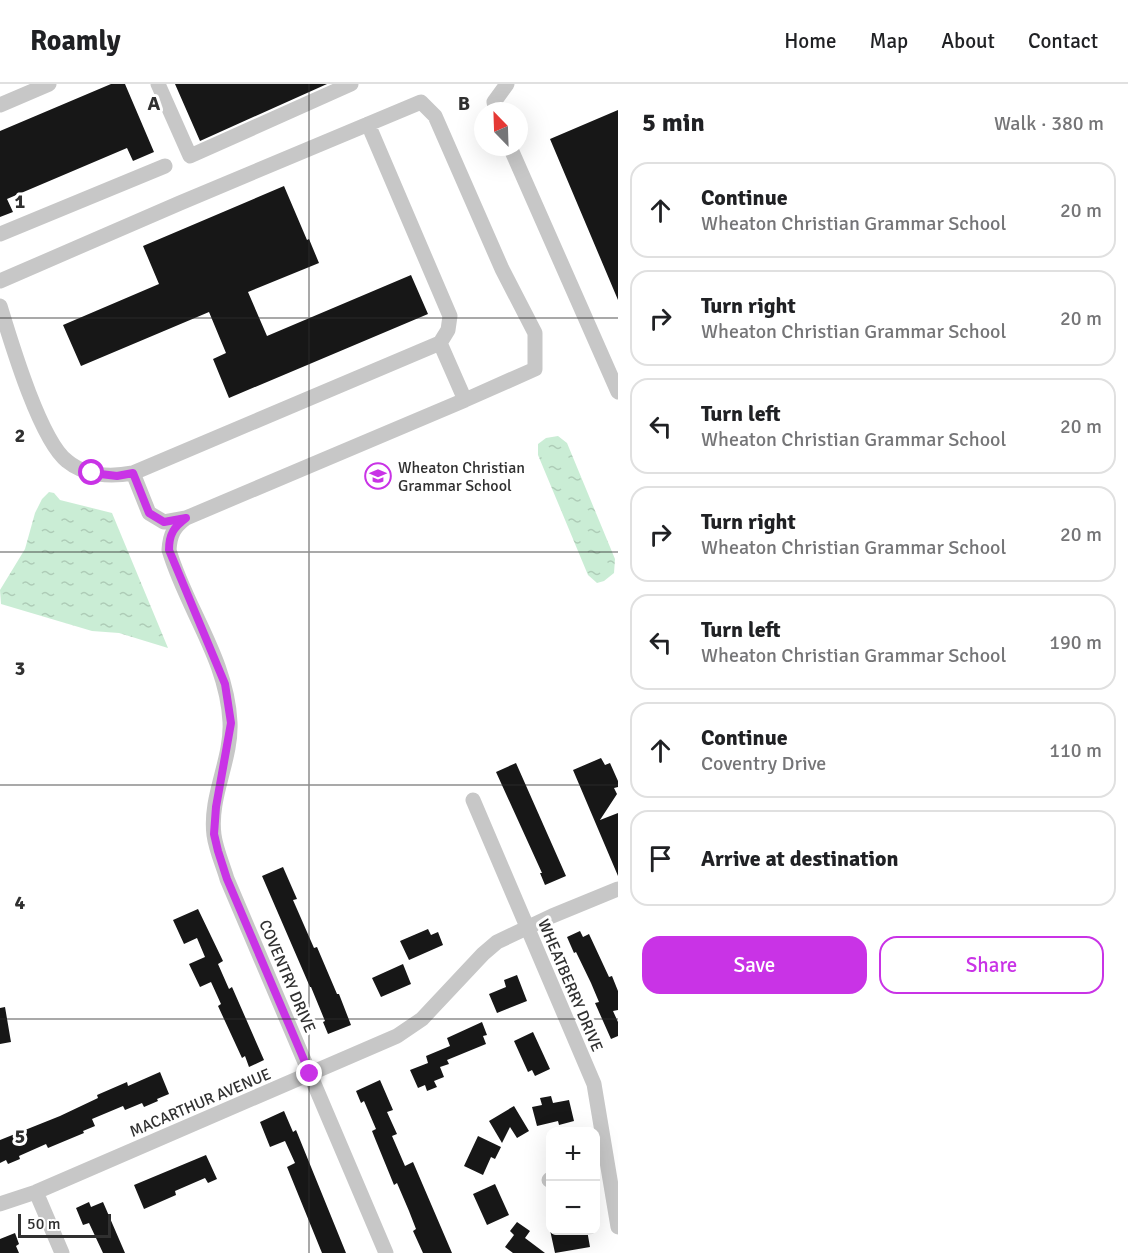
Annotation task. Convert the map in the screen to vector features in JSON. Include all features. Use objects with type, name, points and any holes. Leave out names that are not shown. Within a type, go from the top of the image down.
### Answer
[{"type":"street","points":[[0,105],[49,84]]},
{"type":"street","points":[[158,84],[190,156],[351,84]]},
{"type":"street","points":[[494,102],[507,84]]},
{"type":"street","points":[[0,281],[422,102],[435,116],[502,268],[535,333],[535,369],[186,518],[164,522],[149,513],[133,473]]},
{"type":"street","points":[[0,306],[12,347],[49,439],[67,461],[92,473],[117,476],[133,473],[440,343],[448,330],[450,316],[368,124]]},
{"type":"street","points":[[514,156],[618,392]]},
{"type":"street","points":[[0,234],[165,166]]},
{"type":"street","points":[[440,343],[465,400]]},
{"type":"street","name":"COVENTRY DRIVE","points":[[186,518],[175,527],[169,538],[169,550],[225,684],[231,723],[216,807],[214,834],[227,879],[386,1253]]},
{"type":"street","name":"WHEATBERRY DRIVE","points":[[473,800],[594,1084],[601,1157],[618,1227]]},
{"type":"street","name":"MACARTHUR AVENUE","points":[[0,1204],[36,1192],[397,1036],[413,1026],[435,1006],[497,942],[618,889]]},
{"type":"street","points":[[36,1192],[62,1253]]},
{"type":"water","points":[[558,436],[567,443],[615,559],[614,573],[604,581],[597,583],[588,575],[538,455],[538,444],[546,438]]},
{"type":"water","points":[[49,492],[54,493],[60,500],[112,513],[168,648],[119,633],[92,631],[1,604],[0,590],[25,549],[35,513],[42,499]]},
{"type":"building","points":[[111,84],[125,84],[154,152],[133,161],[127,148],[7,199],[13,212],[0,217],[0,131]]},
{"type":"building","points":[[175,84],[327,84],[200,141]]},
{"type":"building","points":[[618,110],[618,300],[550,139]]},
{"type":"building","points":[[284,186],[319,263],[248,292],[267,336],[411,275],[428,314],[229,398],[213,359],[226,353],[209,312],[81,366],[63,325],[159,284],[143,246]]},
{"type":"building","points":[[601,758],[605,765],[610,763],[618,781],[618,787],[614,788],[617,794],[600,820],[618,813],[618,876],[573,770]]},
{"type":"building","points":[[516,763],[566,876],[545,885],[540,873],[542,873],[496,772]]},
{"type":"building","points":[[283,867],[297,899],[293,900],[314,948],[317,947],[337,994],[339,994],[351,1025],[328,1034],[311,987],[262,876]]},
{"type":"building","points":[[198,909],[223,961],[218,964],[229,989],[232,987],[264,1060],[249,1067],[245,1056],[242,1058],[218,1006],[221,1004],[211,982],[200,987],[189,964],[205,957],[197,938],[184,944],[173,920]]},
{"type":"building","points":[[428,929],[431,935],[438,932],[443,945],[409,960],[400,941]]},
{"type":"building","points":[[580,931],[583,937],[589,934],[618,991],[618,1010],[613,1011],[618,1022],[618,1036],[611,1039],[595,1003],[599,1002],[591,983],[567,937]]},
{"type":"building","points":[[403,964],[411,984],[381,997],[372,978]]},
{"type":"building","points":[[517,975],[527,1001],[497,1013],[489,994],[506,987],[504,980]]},
{"type":"building","points":[[5,1007],[11,1042],[0,1044],[0,1008]]},
{"type":"building","points":[[482,1022],[487,1035],[483,1036],[486,1044],[447,1060],[449,1064],[440,1067],[444,1077],[434,1081],[437,1087],[427,1091],[425,1085],[418,1088],[410,1070],[428,1063],[426,1056],[450,1046],[447,1038]]},
{"type":"building","points":[[533,1032],[550,1069],[535,1076],[532,1070],[528,1072],[514,1041]]},
{"type":"building","points":[[160,1072],[169,1094],[157,1099],[158,1101],[144,1107],[142,1103],[125,1110],[123,1106],[92,1119],[95,1126],[83,1131],[84,1133],[48,1148],[46,1144],[19,1156],[20,1159],[8,1164],[6,1160],[0,1163],[0,1140],[60,1116],[98,1098],[97,1095],[127,1082],[128,1086]]},
{"type":"building","points":[[380,1080],[393,1110],[387,1112],[397,1134],[392,1136],[405,1166],[413,1162],[452,1253],[423,1253],[413,1231],[416,1229],[409,1211],[397,1183],[394,1185],[372,1131],[376,1129],[364,1101],[361,1103],[356,1091]]},
{"type":"building","points":[[551,1096],[553,1103],[569,1100],[574,1121],[559,1125],[558,1121],[537,1126],[532,1107],[542,1105],[540,1098]]},
{"type":"building","points":[[514,1106],[529,1131],[517,1138],[510,1127],[502,1143],[489,1121]]},
{"type":"building","points":[[284,1111],[293,1132],[296,1130],[346,1253],[322,1253],[287,1167],[295,1163],[285,1141],[270,1147],[260,1122]]},
{"type":"building","points":[[478,1136],[501,1147],[495,1159],[491,1157],[483,1175],[464,1166]]},
{"type":"building","points":[[206,1155],[217,1179],[208,1183],[205,1178],[175,1191],[176,1195],[144,1209],[134,1185]]},
{"type":"building","points":[[495,1184],[509,1215],[487,1225],[473,1194]]},
{"type":"building","points":[[89,1202],[91,1207],[103,1202],[125,1253],[103,1253],[89,1223],[83,1225],[76,1208]]},
{"type":"building","points":[[517,1222],[530,1231],[525,1238],[545,1253],[513,1253],[505,1247],[514,1235],[510,1231]]},
{"type":"building","points":[[15,1233],[19,1253],[0,1253],[0,1239]]},
{"type":"building","points":[[551,1235],[588,1235],[590,1247],[555,1253]]},
{"type":"place","name":"Wheaton Christian Grammar School","points":[[378,476]]},
{"type":"route","points":[[92,473],[117,476],[133,473],[149,513],[164,522],[186,518],[175,527],[169,538],[169,550],[225,684],[231,723],[216,807],[214,834],[227,879],[310,1074]]}]
